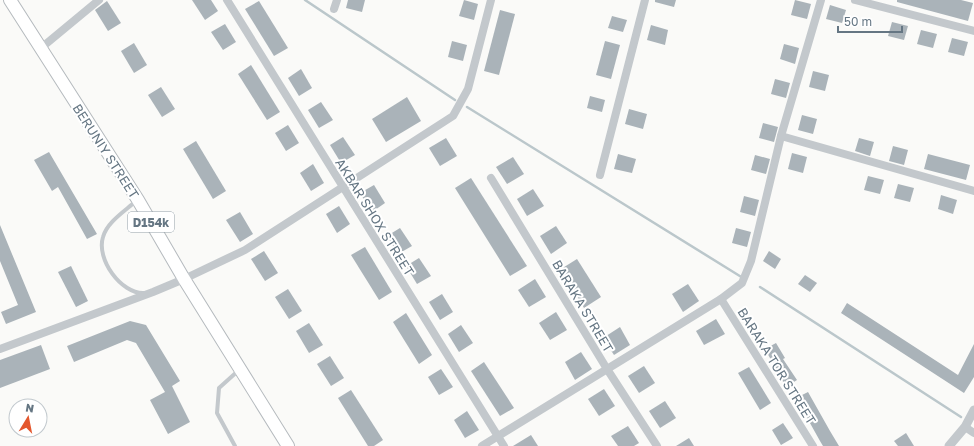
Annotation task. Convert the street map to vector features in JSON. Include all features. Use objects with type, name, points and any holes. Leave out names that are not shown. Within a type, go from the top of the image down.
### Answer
[{"type":"main road","name":"BERUNIY STREET","points":[[10,0],[138,200],[184,279],[241,368],[288,446]]},
{"type":"street","points":[[41,48],[99,0]]},
{"type":"street","name":"AKBAR SHOX STREET","points":[[227,0],[504,446]]},
{"type":"street","points":[[334,9],[337,0]]},
{"type":"street","points":[[0,349],[153,292],[245,250],[453,116],[468,89],[491,0]]},
{"type":"street","points":[[600,175],[645,0]]},
{"type":"street","points":[[482,446],[721,299],[742,283],[751,261],[781,136],[822,0]]},
{"type":"street","points":[[855,0],[974,31]]},
{"type":"street","points":[[781,136],[974,191]]},
{"type":"street","name":"BARAKA STREET","points":[[491,178],[607,369],[657,446]]},
{"type":"street","name":"BARAKA TOR STREET","points":[[721,299],[813,446]]},
{"type":"street","points":[[948,446],[965,427],[974,410]]},
{"type":"street","points":[[965,427],[974,433]]},
{"type":"lane","points":[[138,200],[106,230],[102,242],[102,255],[117,281],[128,289],[141,293],[153,292]]},
{"type":"lane","points":[[235,446],[217,413],[219,388],[241,368]]},
{"type":"building","points":[[192,0],[211,0],[218,11],[205,20]]},
{"type":"building","points":[[348,0],[365,0],[362,12],[346,8]]},
{"type":"building","points":[[464,0],[478,4],[474,20],[459,16]]},
{"type":"building","points":[[655,0],[676,0],[674,7],[655,2]]},
{"type":"building","points":[[795,0],[811,4],[807,19],[791,15]]},
{"type":"building","points":[[897,0],[961,0],[973,3],[968,21],[897,2]]},
{"type":"building","points":[[107,1],[121,23],[108,31],[95,10]]},
{"type":"building","points":[[259,1],[288,48],[274,56],[245,9]]},
{"type":"building","points":[[830,5],[846,10],[842,23],[826,19]]},
{"type":"building","points":[[500,10],[515,14],[499,75],[484,71]]},
{"type":"building","points":[[612,16],[627,20],[623,32],[608,28]]},
{"type":"building","points":[[892,22],[908,26],[904,40],[888,36]]},
{"type":"building","points":[[225,24],[236,42],[223,50],[211,32]]},
{"type":"building","points":[[651,25],[668,30],[665,45],[647,40]]},
{"type":"building","points":[[921,30],[937,34],[933,48],[917,44]]},
{"type":"building","points":[[952,38],[968,42],[964,56],[948,52]]},
{"type":"building","points":[[452,41],[467,45],[463,61],[448,57]]},
{"type":"building","points":[[605,41],[620,45],[611,79],[596,75]]},
{"type":"building","points":[[134,43],[147,65],[134,73],[121,51]]},
{"type":"building","points":[[784,44],[799,48],[795,64],[780,59]]},
{"type":"building","points":[[251,65],[280,112],[267,120],[238,74]]},
{"type":"building","points":[[301,69],[312,88],[299,96],[288,78]]},
{"type":"building","points":[[813,71],[829,75],[825,91],[809,87]]},
{"type":"building","points":[[775,79],[790,83],[786,98],[771,94]]},
{"type":"building","points":[[161,87],[175,109],[162,117],[148,95]]},
{"type":"building","points":[[590,96],[605,100],[602,112],[587,108]]},
{"type":"building","points":[[407,97],[421,121],[386,142],[372,119]]},
{"type":"building","points":[[321,102],[333,120],[319,128],[308,110]]},
{"type":"building","points":[[629,109],[647,114],[643,129],[625,124]]},
{"type":"building","points":[[802,115],[817,119],[813,134],[798,130]]},
{"type":"building","points":[[763,123],[778,127],[774,142],[759,138]]},
{"type":"building","points":[[288,125],[299,143],[286,151],[275,133]]},
{"type":"building","points":[[343,137],[355,155],[341,163],[330,145]]},
{"type":"building","points":[[446,138],[457,156],[440,166],[429,148]]},
{"type":"building","points":[[859,138],[874,142],[870,156],[855,151]]},
{"type":"building","points":[[196,141],[226,191],[213,199],[183,149]]},
{"type":"building","points":[[893,146],[908,150],[904,165],[889,161]]},
{"type":"building","points":[[49,152],[97,234],[87,239],[58,187],[52,191],[34,160]]},
{"type":"building","points":[[792,153],[807,157],[803,173],[788,169]]},
{"type":"building","points":[[618,154],[636,159],[632,173],[614,169]]},
{"type":"building","points":[[928,154],[970,165],[966,180],[924,169]]},
{"type":"building","points":[[755,155],[770,159],[766,174],[751,170]]},
{"type":"building","points":[[513,157],[524,174],[507,184],[496,167]]},
{"type":"building","points":[[313,164],[324,183],[311,191],[300,173]]},
{"type":"building","points":[[868,176],[884,180],[880,194],[864,190]]},
{"type":"building","points":[[471,178],[527,266],[510,276],[455,188]]},
{"type":"building","points":[[898,184],[914,188],[910,202],[894,198]]},
{"type":"building","points":[[374,185],[385,203],[372,212],[360,193]]},
{"type":"building","points":[[533,189],[544,206],[527,216],[517,199]]},
{"type":"building","points":[[941,195],[957,200],[953,214],[938,209]]},
{"type":"building","points":[[744,196],[759,200],[755,216],[740,212]]},
{"type":"building","points":[[339,206],[350,224],[337,233],[326,214]]},
{"type":"building","points":[[240,212],[253,234],[240,242],[226,220]]},
{"type":"building","points":[[0,225],[36,312],[6,324],[1,312],[18,305],[0,261]]},
{"type":"building","points":[[556,226],[567,243],[551,254],[540,236]]},
{"type":"building","points":[[400,228],[412,246],[398,254],[387,236]]},
{"type":"building","points":[[736,228],[751,232],[747,247],[732,243]]},
{"type":"building","points":[[365,247],[392,292],[379,300],[351,255]]},
{"type":"building","points":[[264,251],[278,273],[265,281],[251,259]]},
{"type":"building","points":[[769,251],[781,259],[775,269],[763,261]]},
{"type":"building","points":[[419,258],[431,276],[417,284],[406,266]]},
{"type":"building","points":[[577,259],[601,297],[584,308],[561,269]]},
{"type":"building","points":[[71,266],[88,301],[76,307],[58,272]]},
{"type":"building","points":[[805,275],[817,283],[810,292],[798,284]]},
{"type":"building","points":[[535,279],[546,297],[529,307],[518,290]]},
{"type":"building","points":[[688,284],[699,301],[683,312],[672,294]]},
{"type":"building","points":[[288,289],[302,311],[289,319],[275,297]]},
{"type":"building","points":[[442,294],[453,312],[440,320],[429,302]]},
{"type":"building","points":[[847,303],[958,375],[974,344],[974,377],[964,393],[841,313]]},
{"type":"building","points":[[556,312],[567,330],[550,340],[539,323]]},
{"type":"building","points":[[406,313],[432,355],[419,364],[393,322]]},
{"type":"building","points":[[716,319],[725,334],[704,345],[696,331]]},
{"type":"building","points":[[130,321],[146,325],[180,381],[172,386],[190,422],[168,434],[150,400],[165,392],[136,343],[127,340],[74,362],[67,346]]},
{"type":"building","points":[[309,323],[323,345],[309,353],[296,331]]},
{"type":"building","points":[[461,325],[473,343],[459,352],[448,334]]},
{"type":"building","points":[[620,327],[630,345],[614,355],[603,338]]},
{"type":"building","points":[[776,343],[785,358],[783,359],[797,380],[786,387],[765,349]]},
{"type":"building","points":[[41,345],[50,369],[0,388],[0,360]]},
{"type":"building","points":[[581,352],[592,369],[575,380],[565,362]]},
{"type":"building","points":[[330,356],[344,378],[331,386],[317,364]]},
{"type":"building","points":[[484,362],[514,408],[500,416],[471,371]]},
{"type":"building","points":[[644,366],[655,383],[639,393],[628,376]]},
{"type":"building","points":[[749,367],[771,403],[760,410],[738,373]]},
{"type":"building","points":[[441,369],[453,387],[439,395],[428,377]]},
{"type":"building","points":[[604,389],[615,406],[599,416],[588,399]]},
{"type":"building","points":[[351,390],[383,440],[374,446],[368,446],[338,398]]},
{"type":"building","points":[[808,392],[839,446],[823,446],[820,441],[796,398]]},
{"type":"building","points":[[665,401],[676,418],[660,428],[649,411]]},
{"type":"building","points":[[467,411],[479,430],[465,438],[454,420]]},
{"type":"building","points":[[783,423],[793,438],[781,445],[772,430]]},
{"type":"building","points":[[628,426],[639,443],[634,446],[618,446],[611,436]]},
{"type":"building","points":[[906,433],[914,446],[898,446],[894,441]]},
{"type":"building","points":[[531,435],[538,446],[513,446]]},
{"type":"building","points":[[689,438],[694,446],[676,446]]},
{"type":"waterway","points":[[305,0],[455,100]]},
{"type":"waterway","points":[[467,107],[743,278]]},
{"type":"waterway","points":[[760,287],[961,417]]}]
